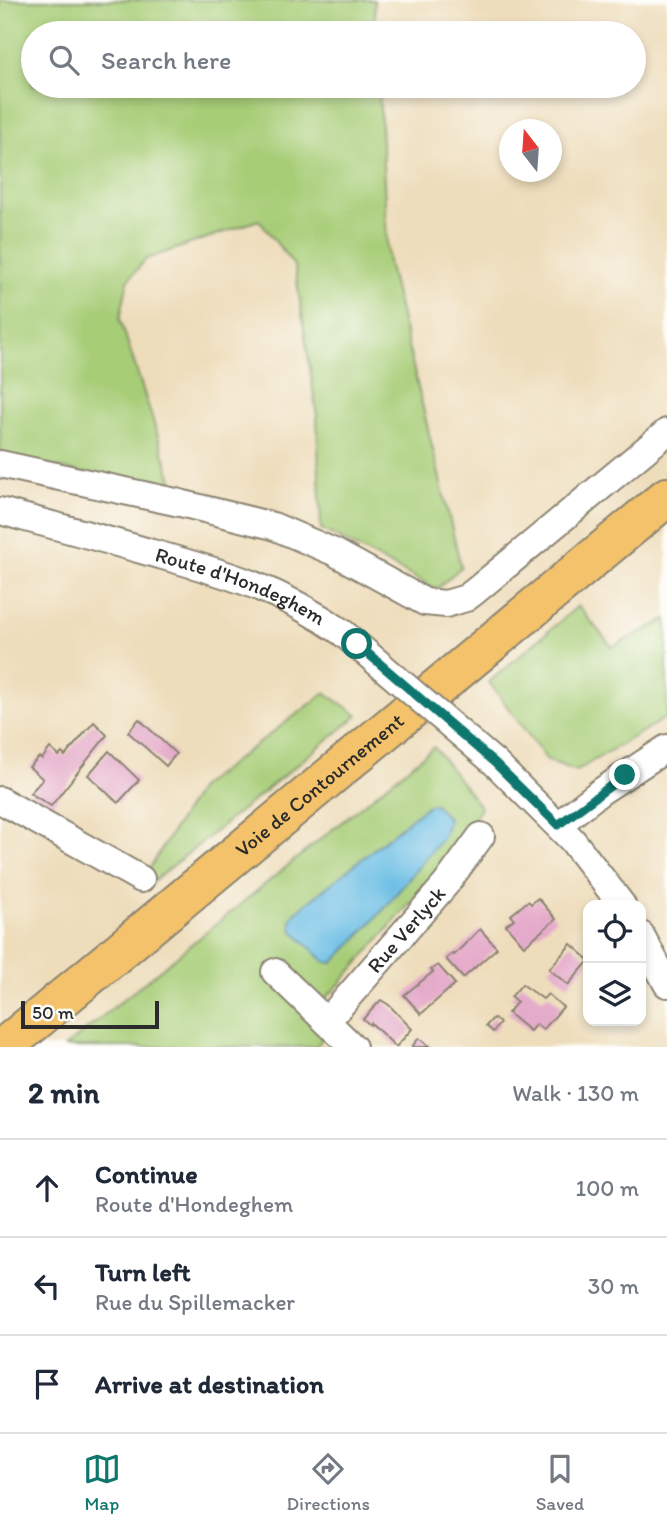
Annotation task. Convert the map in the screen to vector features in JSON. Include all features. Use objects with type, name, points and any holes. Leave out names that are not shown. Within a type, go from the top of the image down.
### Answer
[{"type":"highway","name":"Voie de Contournement","points":[[4,1047],[667,497]]},
{"type":"street","points":[[0,464],[272,526],[334,552],[414,598],[446,604],[457,602],[474,592],[667,432]]},
{"type":"street","name":"Route d'Hondeghem","points":[[0,511],[245,580],[292,601],[343,633],[495,763],[558,825],[618,900]]},
{"type":"street","points":[[558,825],[600,792],[667,748]]},
{"type":"street","points":[[0,800],[141,879]]},
{"type":"street","name":"Rue Verlyck","points":[[327,1021],[446,884],[481,836]]},
{"type":"street","points":[[646,944],[667,984]]},
{"type":"street","points":[[275,972],[353,1047]]},
{"type":"green space","points":[[0,0],[374,0],[375,21],[21,21],[21,98],[380,98],[388,262],[461,567],[437,589],[321,529],[317,416],[295,267],[259,220],[146,259],[128,280],[120,319],[177,495],[0,454]]},
{"type":"green space","points":[[578,606],[612,647],[667,619],[667,717],[576,771],[547,760],[489,682]]},
{"type":"green space","points":[[325,693],[358,715],[143,890],[148,871],[200,787]]},
{"type":"green space","points":[[434,747],[481,808],[444,865],[336,988],[307,1016],[324,1036],[316,1047],[65,1047]]},
{"type":"water","points":[[435,804],[448,818],[440,841],[384,909],[333,963],[325,962],[292,930],[291,920],[295,913],[428,805]]},
{"type":"building","points":[[139,719],[176,754],[166,766],[128,732]]},
{"type":"building","points":[[94,722],[107,735],[51,806],[30,793],[43,779],[29,767],[39,757],[42,759],[50,748],[59,756],[62,753],[65,756]]},
{"type":"building","points":[[109,751],[139,780],[118,803],[88,775]]},
{"type":"building","points":[[538,898],[556,919],[524,946],[506,925],[514,919],[511,915],[528,901],[531,904]]},
{"type":"building","points":[[480,929],[497,948],[463,978],[446,959],[453,953],[454,955]]},
{"type":"building","points":[[571,944],[583,955],[583,968],[568,985],[549,969]]},
{"type":"building","points":[[438,965],[455,984],[421,1014],[404,995]]},
{"type":"building","points":[[522,984],[543,999],[548,994],[563,1007],[543,1030],[536,1024],[530,1031],[508,1013],[517,1002],[511,997]]},
{"type":"building","points":[[381,1000],[412,1029],[396,1047],[371,1023],[370,1025],[363,1019]]},
{"type":"building","points":[[493,1018],[500,1023],[493,1032],[486,1026]]},
{"type":"building","points":[[419,1038],[426,1044],[431,1047],[412,1047]]},
{"type":"route","points":[[357,644],[495,763],[558,825],[625,775]]}]
